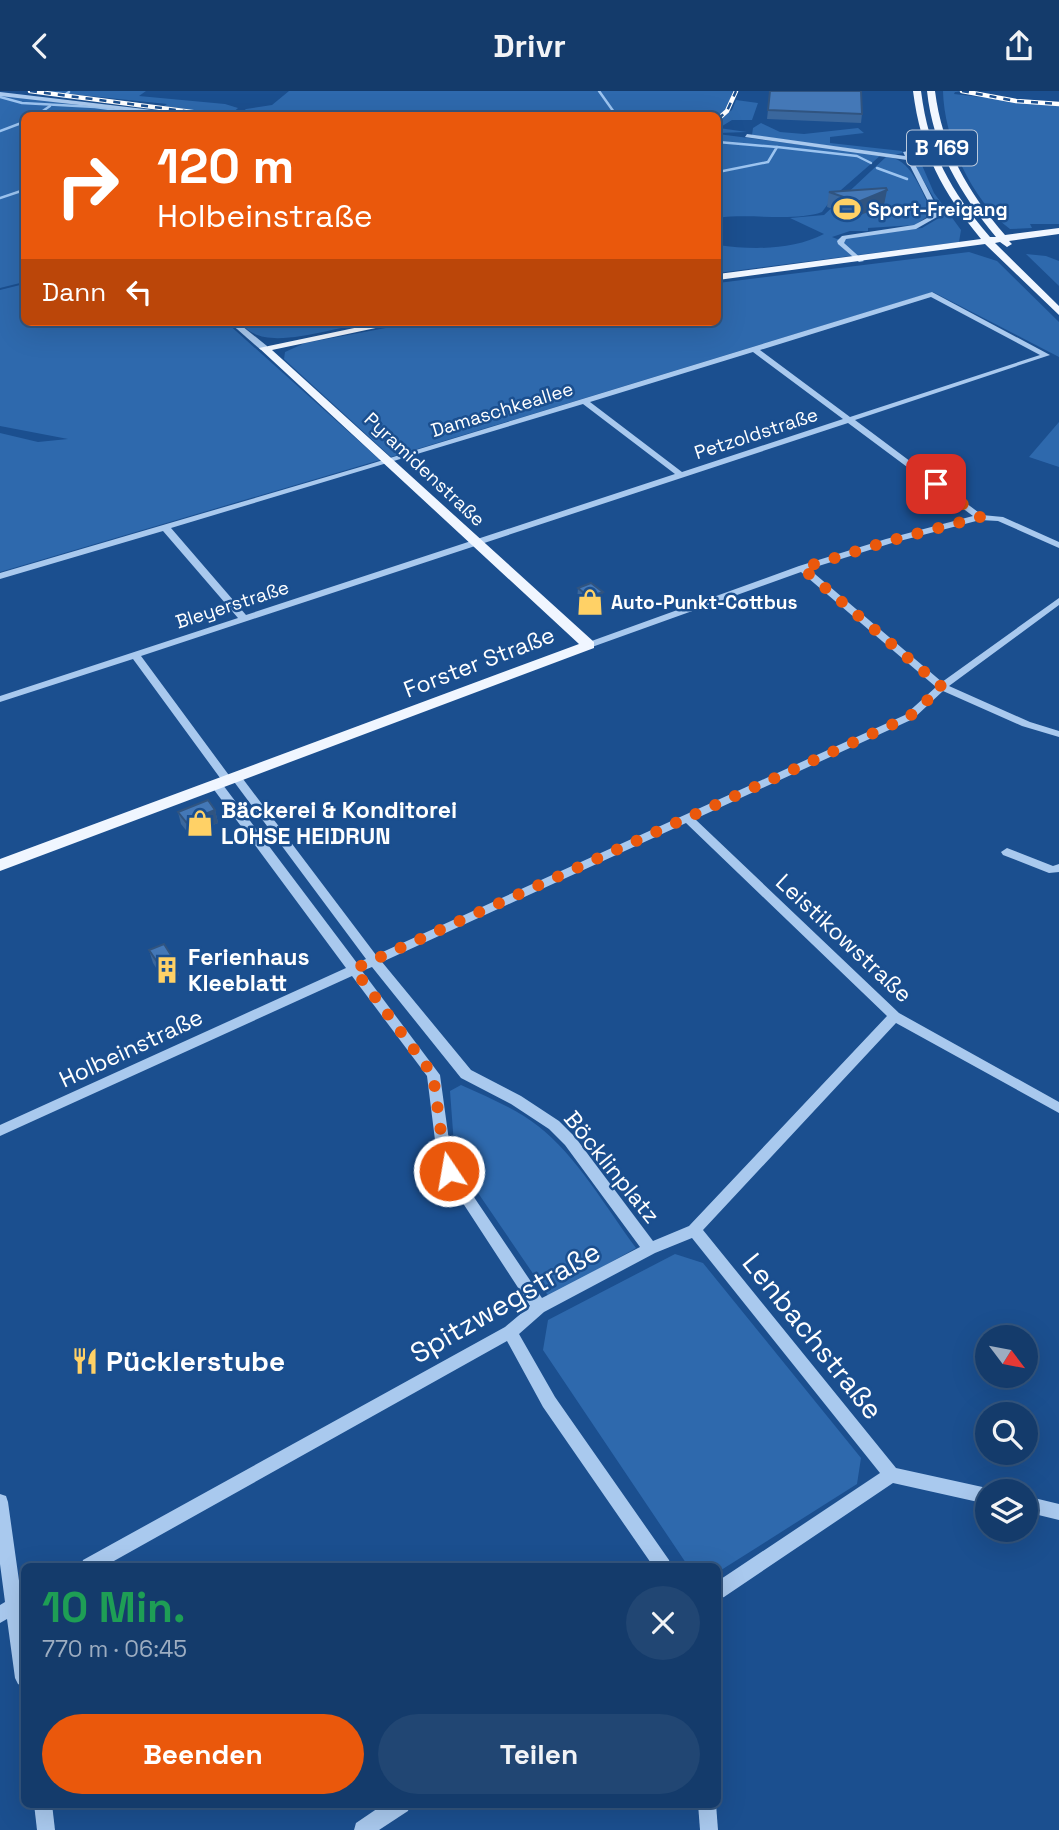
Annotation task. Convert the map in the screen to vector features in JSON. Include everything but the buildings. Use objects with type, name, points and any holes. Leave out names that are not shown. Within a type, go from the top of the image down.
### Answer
[{"type":"main road","name":"B 169","points":[[917,91],[920,126],[932,160],[951,194],[989,243],[1059,312]]},
{"type":"main road","name":"B 169","points":[[931,91],[935,126],[947,161],[970,199],[1014,252]]},
{"type":"main road","points":[[721,278],[1059,233]]},
{"type":"main road","points":[[264,348],[378,326]]},
{"type":"main road","name":"Pyramidenstraße","points":[[264,348],[589,645]]},
{"type":"main road","name":"Forster Straße","points":[[0,865],[589,645]]},
{"type":"street","points":[[0,94],[153,112]]},
{"type":"street","points":[[747,136],[907,155],[936,211],[934,217],[916,227],[844,237],[840,241],[841,244],[859,260]]},
{"type":"street","points":[[932,294],[1046,355]]},
{"type":"street","name":"Damaschkeallee","points":[[0,576],[389,462],[932,294]]},
{"type":"street","name":"Pyramidenstraße","points":[[238,326],[264,348]]},
{"type":"street","points":[[754,349],[980,517],[992,516],[1059,545]]},
{"type":"street","name":"Petzoldstraße","points":[[475,542],[1046,355]]},
{"type":"street","points":[[584,401],[680,474]]},
{"type":"street","name":"Forster Straße","points":[[589,645],[802,568],[980,517]]},
{"type":"street","points":[[165,527],[244,619]]},
{"type":"street","name":"Bleyerstraße","points":[[0,699],[475,542]]},
{"type":"street","points":[[802,568],[942,687],[1026,724],[1059,734]]},
{"type":"street","name":"Holbeinstraße","points":[[0,1132],[909,717],[942,687],[1059,601]]},
{"type":"street","points":[[135,655],[226,780],[354,969],[433,1075],[449,1171],[539,1307]]},
{"type":"street","points":[[226,780],[466,1074]]},
{"type":"street","name":"Leistikowstraße","points":[[689,819],[895,1016],[1059,1108]]},
{"type":"street","points":[[1007,852],[1053,870],[1059,869]]},
{"type":"street","name":"Spitzwegstraße","points":[[94,1563],[510,1332],[539,1307],[650,1249],[694,1230],[895,1016]]},
{"type":"street","name":"Böcklinplatz","points":[[466,1074],[516,1100],[554,1125],[570,1141],[650,1249]]},
{"type":"street","name":"Lenbachstraße","points":[[694,1230],[891,1475]]},
{"type":"street","points":[[510,1332],[549,1402],[661,1563]]},
{"type":"street","points":[[721,1589],[891,1475],[975,1493]]},
{"type":"street","points":[[0,1502],[21,1659]]},
{"type":"street","points":[[1038,1507],[1059,1511]]},
{"type":"street","points":[[43,1808],[46,1830]]},
{"type":"street","points":[[363,1830],[395,1808]]},
{"type":"street","points":[[707,1808],[709,1830]]},
{"type":"shaded area","points":[[40,91],[146,91],[139,96],[225,104],[238,108],[233,112],[208,112],[164,106],[167,104]]},
{"type":"shaded area","points":[[289,91],[733,91],[725,112],[721,115],[721,112],[242,112],[272,105]]},
{"type":"shaded area","points":[[943,91],[963,92],[954,94],[1059,106],[1059,224],[1030,224],[1032,228],[1010,229],[983,202],[962,167],[948,128]]},
{"type":"shaded area","points":[[0,95],[145,112],[21,112],[21,283],[0,288]]},
{"type":"shaded area","points":[[736,100],[758,103],[752,120],[732,120],[721,127],[721,118],[732,110]]},
{"type":"shaded area","points":[[761,123],[780,132],[804,134],[858,128],[864,133],[830,137],[830,143],[903,153],[894,155],[752,135],[753,128]]},
{"type":"shaded area","points":[[721,128],[747,132],[721,133]]},
{"type":"shaded area","points":[[721,134],[881,155],[833,197],[822,212],[785,217],[721,218]]},
{"type":"shaded area","points":[[915,149],[934,193],[961,230],[959,242],[721,273],[721,245],[745,248],[786,246],[824,234],[790,218],[824,215],[886,157],[895,158],[908,168],[919,184],[931,214],[915,225],[868,228],[868,231],[850,231],[832,237],[837,239],[922,228],[944,215],[912,156]]},
{"type":"shaded area","points":[[969,252],[997,261],[1059,322],[1059,357],[933,292],[391,457],[284,359],[285,352],[305,343],[396,326],[721,326],[721,283]]},
{"type":"shaded area","points":[[1026,254],[1046,256],[1059,261],[1059,286]]},
{"type":"shaded area","points":[[21,285],[21,326],[230,326],[380,460],[0,572],[0,433],[38,442],[68,439],[0,426],[0,290]]},
{"type":"shaded area","points":[[244,326],[352,326],[310,335],[278,338],[264,337]]},
{"type":"shaded area","points":[[1059,422],[1059,467],[1029,457]]},
{"type":"shaded area","points":[[461,1085],[520,1114],[552,1138],[578,1167],[636,1248],[549,1297],[461,1168],[454,1145],[450,1091]]},
{"type":"shaded area","points":[[675,1254],[703,1263],[861,1458],[857,1484],[721,1570],[721,1563],[686,1563],[543,1350],[548,1320]]},
{"type":"waterway","points":[[599,91],[614,112]]},
{"type":"waterway","points":[[0,97],[22,103],[132,112]]},
{"type":"waterway","points":[[41,112],[50,106]]},
{"type":"waterway","points":[[0,131],[21,123]]},
{"type":"waterway","points":[[721,142],[777,147]]},
{"type":"waterway","points":[[721,171],[768,162],[777,147]]},
{"type":"waterway","points":[[777,147],[857,156],[871,163]]},
{"type":"waterway","points":[[877,168],[907,179]]},
{"type":"waterway","points":[[0,198],[21,191]]},
{"type":"railway","points":[[30,91],[192,112]]},
{"type":"railway","points":[[721,116],[727,111],[736,91]]},
{"type":"railway","points":[[962,91],[1016,101],[1059,104]]},
{"type":"place","name":"Sport-Freigang","points":[[847,209]]},
{"type":"place","name":"Auto-Punkt-Cottbus","points":[[590,602]]},
{"type":"place","name":"Bäckerei & Konditorei LOHSE HEIDRUN","points":[[200,823]]},
{"type":"place","name":"Ferienhaus Kleeblatt","points":[[167,970]]},
{"type":"place","name":"Pücklerstube","points":[[85,1361]]},
{"type":"route","points":[[449,1171],[433,1075],[354,969],[664,831],[909,717],[942,687],[802,568],[980,517],[936,484]]}]
